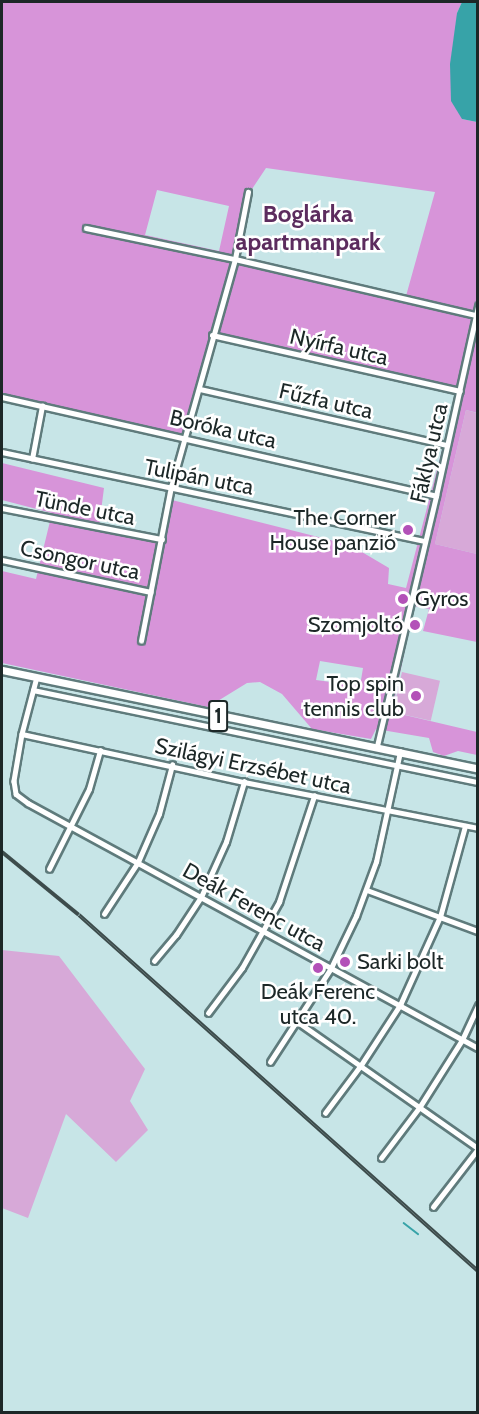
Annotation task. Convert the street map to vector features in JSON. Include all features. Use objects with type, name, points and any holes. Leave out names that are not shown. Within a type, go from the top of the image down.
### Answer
[{"type":"main road","name":"1","points":[[2,670],[477,769]]},
{"type":"street","name":"Tünde utca","points":[[141,641],[171,487],[183,437],[200,389],[212,335],[235,259],[248,192]]},
{"type":"street","points":[[86,228],[235,259],[475,315]]},
{"type":"street","name":"Fáklya utca","points":[[377,747],[436,496],[477,306]]},
{"type":"street","name":"Nyírfa utca","points":[[212,335],[459,391]]},
{"type":"street","name":"Fűzfa utca","points":[[200,389],[446,445]]},
{"type":"street","name":"Boróka utca","points":[[2,397],[436,496]]},
{"type":"street","points":[[32,459],[42,406]]},
{"type":"street","name":"Tulipán utca","points":[[2,452],[424,541]]},
{"type":"street","name":"Tünde utca","points":[[2,508],[162,539]]},
{"type":"street","name":"Csongor utca","points":[[2,560],[152,592]]},
{"type":"street","points":[[22,734],[37,677]]},
{"type":"street","points":[[33,690],[477,782]]},
{"type":"street","points":[[108,706],[110,692]]},
{"type":"street","name":"Szilágyi Erzsébet utca","points":[[22,734],[389,812],[477,828]]},
{"type":"street","name":"Deák Ferenc utca","points":[[22,734],[14,781],[16,794],[72,828],[477,1048]]},
{"type":"street","points":[[49,869],[72,828],[89,789],[99,751]]},
{"type":"street","points":[[270,1062],[331,968],[367,890],[389,812],[400,752]]},
{"type":"street","points":[[104,914],[138,862],[159,814],[172,765]]},
{"type":"street","points":[[154,962],[176,935],[201,897],[226,842],[244,782]]},
{"type":"street","points":[[208,1013],[242,968],[279,903],[315,796]]},
{"type":"street","points":[[325,1113],[361,1065],[400,1005],[441,917],[465,826]]},
{"type":"street","points":[[367,890],[477,931]]},
{"type":"street","points":[[381,1158],[419,1108],[462,1040],[477,1005]]},
{"type":"street","points":[[298,1022],[477,1148],[433,1207]]},
{"type":"shaded area","points":[[2,2],[462,2],[457,13],[462,119],[477,122],[478,413],[466,410],[435,544],[477,554],[477,642],[423,631],[429,609],[414,606],[392,712],[477,732],[477,755],[458,751],[444,756],[433,752],[429,738],[376,729],[371,739],[312,729],[282,694],[260,682],[247,683],[208,707],[2,663],[2,571],[36,579],[52,513],[2,500],[2,463],[104,488],[99,527],[159,542],[168,499],[350,545],[389,568],[388,584],[406,588],[458,389],[212,335],[183,437],[136,424],[2,397]],"holes":[[[266,168],[435,192],[406,296],[238,258],[250,192]],[[157,190],[229,206],[219,251],[145,235]],[[320,661],[363,668],[360,686],[316,680]]]},
{"type":"shaded area","points":[[466,410],[477,413],[477,554],[435,544]]},
{"type":"shaded area","name":"Top spin tennis club","points":[[402,672],[440,681],[431,721],[393,712]]},
{"type":"shaded area","points":[[2,950],[59,956],[145,1069],[130,1101],[148,1130],[116,1162],[66,1114],[28,1218],[2,1208]]},
{"type":"water","points":[[462,2],[477,2],[477,122],[462,119],[451,101],[450,64],[457,13]]},
{"type":"waterway","points":[[404,1223],[418,1234]]},
{"type":"railway","points":[[2,852],[79,915],[478,1271]]},
{"type":"place","name":"The Corner House panzió","points":[[408,530]]},
{"type":"place","name":"Gyros","points":[[403,599]]},
{"type":"place","name":"Szomjoltó","points":[[415,625]]},
{"type":"place","name":"Top spin tennis club","points":[[416,696]]},
{"type":"place","name":"Sarki bolt","points":[[345,962]]},
{"type":"place","name":"Deák Ferenc utca 40.","points":[[318,968]]},
{"type":"district","name":"Boglárka apartmanpark","points":[[308,228]]}]
